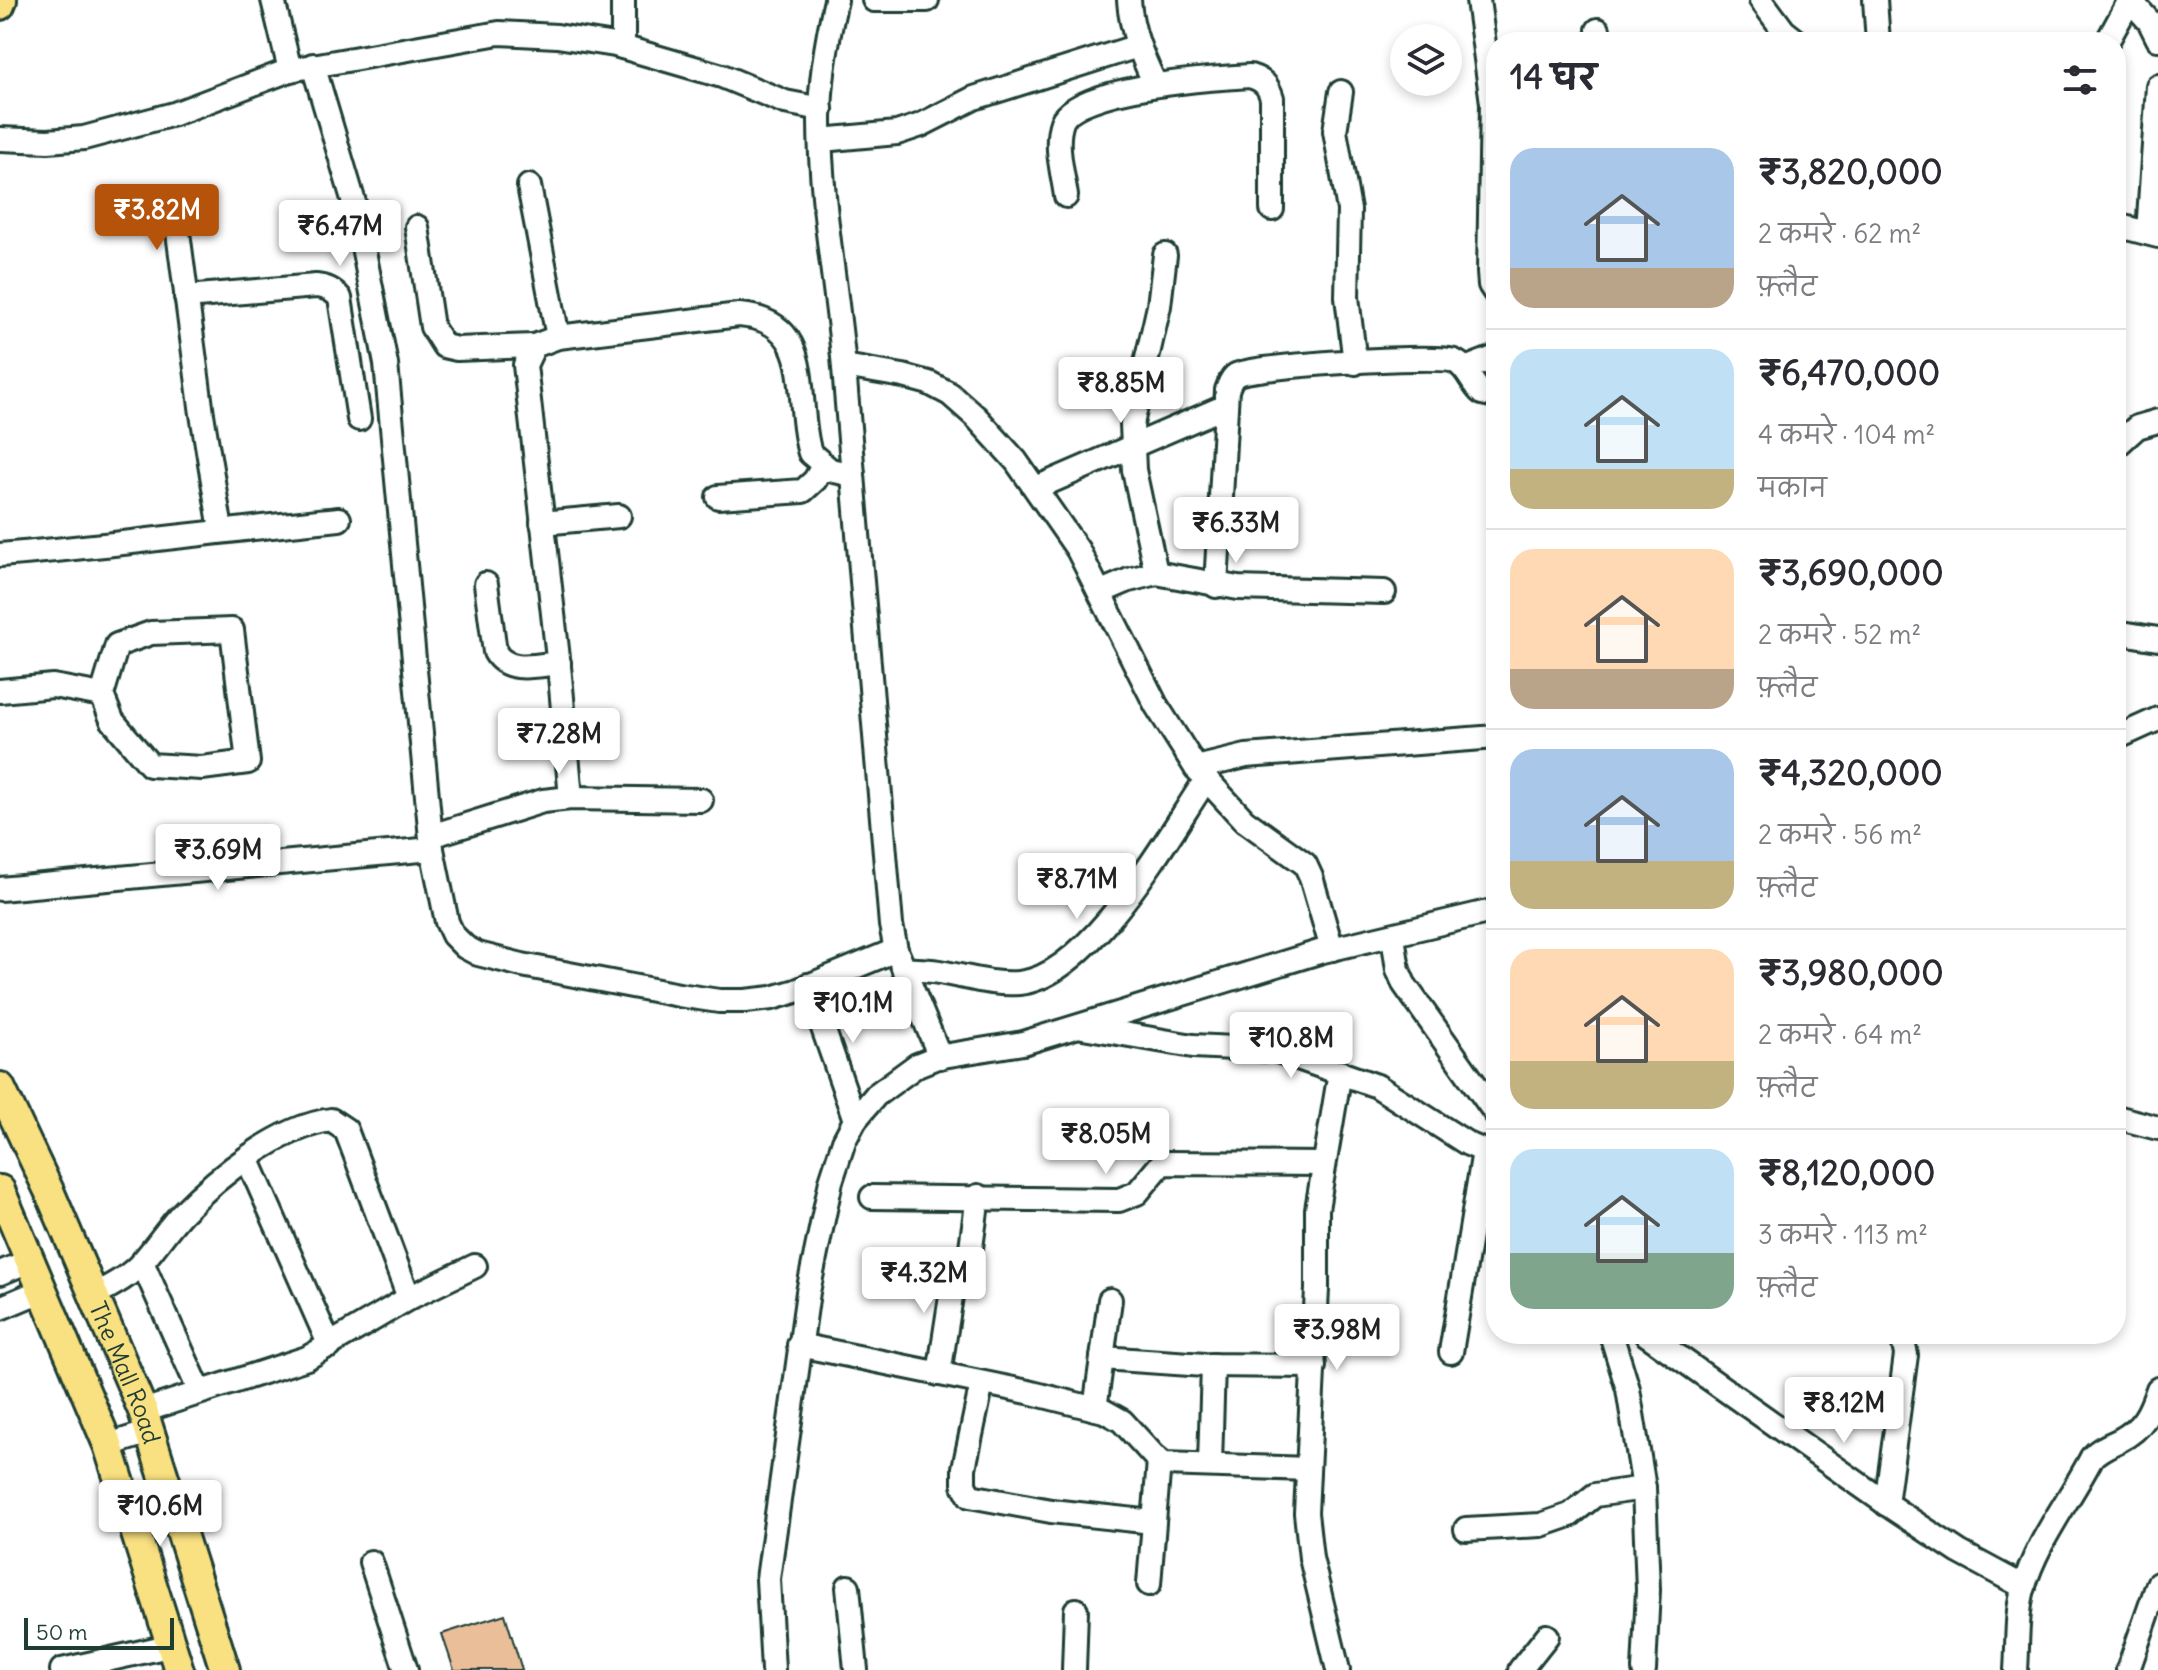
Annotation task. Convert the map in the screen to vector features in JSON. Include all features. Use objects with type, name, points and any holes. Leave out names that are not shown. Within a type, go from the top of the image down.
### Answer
[{"type":"main road","name":"The Mall Road","points":[[0,1087],[50,1193],[146,1422],[225,1670]]},
{"type":"main road","name":"The Mall Road","points":[[0,1190],[108,1445],[176,1658]]},
{"type":"street","points":[[273,0],[290,70]]},
{"type":"street","points":[[623,0],[623,47]]},
{"type":"street","points":[[836,0],[830,25],[821,109],[821,140],[844,366],[891,925],[900,960],[940,1057]]},
{"type":"street","points":[[874,0],[927,0]]},
{"type":"street","points":[[1129,0],[1131,24],[1155,84]]},
{"type":"street","points":[[1478,0],[1486,59]]},
{"type":"street","points":[[1761,0],[1785,32]]},
{"type":"street","points":[[1875,0],[1877,32]]},
{"type":"street","points":[[2112,32],[2130,0],[2149,21],[2158,39]]},
{"type":"street","points":[[0,139],[48,141],[84,138],[174,114],[290,70],[499,33],[557,36],[623,47],[722,76],[785,102],[821,109]]},
{"type":"street","points":[[821,140],[897,133],[921,125],[974,98],[1138,46]]},
{"type":"street","points":[[313,65],[355,206],[386,364],[431,843],[447,922],[453,935],[465,947],[478,954],[552,971],[719,1001],[772,998],[900,960],[1001,984],[1023,982],[1056,969],[1097,934],[1117,911],[1200,774],[1246,756],[1486,738]]},
{"type":"street","points":[[1066,196],[1059,138],[1063,120],[1069,111],[1081,104],[1155,84],[1250,76],[1261,79],[1269,88],[1272,98],[1272,209]]},
{"type":"street","points":[[2126,227],[2153,234],[2158,86]]},
{"type":"street","points":[[1341,92],[1335,131],[1349,210],[1347,297],[1355,363]]},
{"type":"street","points":[[529,186],[558,337]]},
{"type":"street","points":[[174,202],[221,530]]},
{"type":"street","points":[[417,227],[432,327],[444,346],[457,349],[534,346],[558,337],[739,315],[772,322],[785,335],[794,351],[810,453],[823,466],[853,475]]},
{"type":"street","points":[[1156,573],[1134,470],[1132,424],[1159,306],[1165,255]]},
{"type":"street","points":[[186,297],[316,286],[335,292],[340,298],[359,419]]},
{"type":"street","points":[[534,346],[525,365],[571,798]]},
{"type":"street","points":[[1216,586],[1227,390],[1236,375],[1249,370],[1450,360],[1465,369],[1478,390],[1486,393]]},
{"type":"street","points":[[1465,369],[1486,361]]},
{"type":"street","points":[[844,366],[903,376],[929,383],[950,394],[976,417],[1036,488],[1078,550],[1156,705],[1200,774],[1244,820],[1305,864],[1332,949]]},
{"type":"street","points":[[1036,488],[1226,406]]},
{"type":"street","points":[[2126,437],[2137,427],[2158,421]]},
{"type":"street","points":[[718,497],[803,491],[815,480],[823,466]]},
{"type":"street","points":[[542,523],[619,516]]},
{"type":"street","points":[[0,555],[120,545],[221,530],[339,519]]},
{"type":"street","points":[[1101,592],[1156,573],[1216,586],[1384,592]]},
{"type":"street","points":[[486,584],[498,659],[515,667],[559,663]]},
{"type":"street","points":[[232,630],[248,762],[202,768],[150,765],[112,720],[102,695],[117,645],[151,633],[232,630]]},
{"type":"street","points":[[2126,634],[2158,639]]},
{"type":"street","points":[[0,691],[53,686],[102,695]]},
{"type":"street","points":[[2126,733],[2158,719]]},
{"type":"street","points":[[0,889],[431,843],[523,806],[571,798],[701,800]]},
{"type":"street","points":[[773,1670],[768,1579],[799,1345],[831,1181],[844,1141],[855,1120],[876,1095],[917,1065],[940,1057],[1023,1043],[1332,949],[1486,913]]},
{"type":"street","points":[[1393,936],[1398,970],[1404,984],[1486,1100]]},
{"type":"street","points":[[808,985],[855,1120]]},
{"type":"street","points":[[1078,1026],[1193,1046],[1275,1050],[1377,1086],[1468,1144],[1486,1151]]},
{"type":"street","points":[[1338,1670],[1311,1558],[1306,1513],[1314,1366],[1317,1209],[1340,1072]]},
{"type":"street","points":[[94,1295],[116,1283],[142,1262],[184,1211],[247,1158],[303,1126],[331,1120],[340,1123],[346,1130],[409,1298]]},
{"type":"street","points":[[2126,1120],[2158,1128]]},
{"type":"street","points":[[247,1158],[330,1346]]},
{"type":"street","points":[[872,1197],[1119,1200],[1137,1193],[1162,1163],[1324,1164]]},
{"type":"street","points":[[1451,1352],[1486,1173]]},
{"type":"street","points":[[939,1374],[978,1196]]},
{"type":"street","points":[[0,1273],[29,1261]]},
{"type":"street","points":[[142,1262],[200,1392]]},
{"type":"street","points":[[108,1445],[200,1392],[307,1358],[409,1298],[475,1266]]},
{"type":"street","points":[[0,1308],[43,1290]]},
{"type":"street","points":[[1095,1409],[1110,1300]]},
{"type":"street","points":[[1614,1344],[1628,1389],[1644,1488],[1648,1590],[1644,1670]]},
{"type":"street","points":[[1660,1344],[1886,1504],[1959,1552],[2024,1587]]},
{"type":"street","points":[[1886,1504],[1906,1355],[1904,1344]]},
{"type":"street","points":[[799,1345],[1114,1414],[1159,1461],[1169,1465],[1308,1469]]},
{"type":"street","points":[[1102,1358],[1213,1365],[1314,1366]]},
{"type":"street","points":[[1210,1464],[1213,1365]]},
{"type":"street","points":[[982,1383],[964,1468],[964,1485],[970,1496],[1051,1511],[1153,1522]]},
{"type":"street","points":[[2016,1670],[2019,1609],[2038,1553],[2092,1457],[2099,1449],[2139,1428],[2158,1389]]},
{"type":"street","points":[[1149,1584],[1159,1461]]},
{"type":"street","points":[[1466,1529],[1541,1525],[1570,1515],[1595,1495],[1644,1488]]},
{"type":"street","points":[[371,1562],[406,1670]]},
{"type":"street","points":[[848,1587],[856,1670]]},
{"type":"street","points":[[2128,1670],[2157,1590]]},
{"type":"street","points":[[1074,1670],[1076,1610]]},
{"type":"street","points":[[1520,1670],[1547,1636]]},
{"type":"street","points":[[62,1670],[176,1658]]},
{"type":"building","points":[[505,1614],[522,1670],[454,1670],[442,1634]]}]
